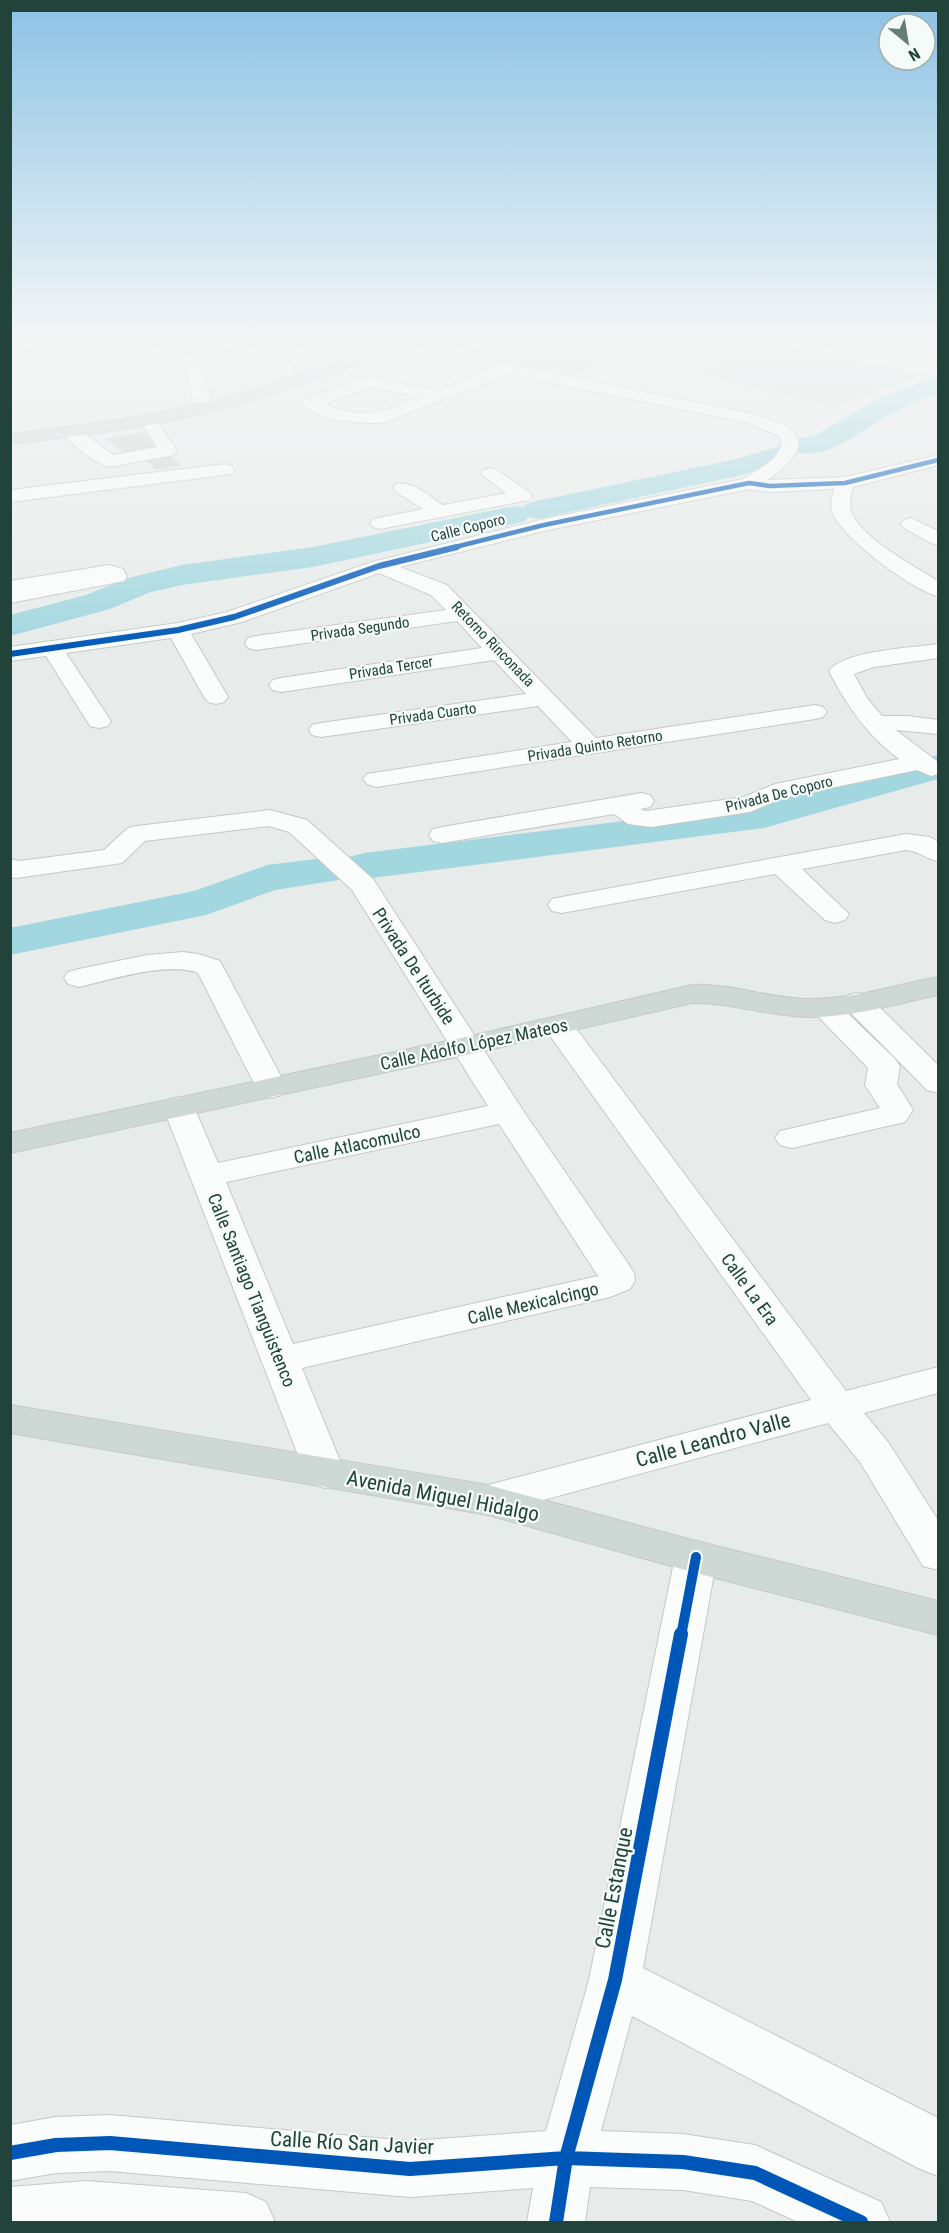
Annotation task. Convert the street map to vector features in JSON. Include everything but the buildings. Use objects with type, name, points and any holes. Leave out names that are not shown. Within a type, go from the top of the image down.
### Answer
[{"type":"main road","name":"Calle Adolfo López Mateos","points":[[10,1143],[466,1047],[692,994],[711,992],[785,1006],[825,1008],[939,986]]},
{"type":"main road","name":"Avenida Miguel Hidalgo","points":[[10,1419],[488,1500],[696,1557],[939,1618]]},
{"type":"street","points":[[79,441],[92,456],[124,483]]},
{"type":"street","points":[[82,441],[108,460],[113,461],[168,452],[162,441]]},
{"type":"street","points":[[166,441],[179,452],[187,474]]},
{"type":"street","points":[[749,483],[782,460],[789,450],[791,441]]},
{"type":"street","points":[[930,462],[939,474]]},
{"type":"street","name":"Calle Coporo","points":[[10,654],[178,630],[234,617],[379,566],[544,525],[749,483],[770,486],[845,483],[930,462]]},
{"type":"street","points":[[10,496],[225,470]]},
{"type":"street","points":[[380,524],[522,496],[490,474]]},
{"type":"street","points":[[845,483],[840,504],[843,517],[855,531],[901,566],[939,590]]},
{"type":"street","points":[[403,488],[441,512]]},
{"type":"street","points":[[496,502],[544,525]]},
{"type":"street","points":[[911,524],[939,539]]},
{"type":"street","points":[[901,566],[939,565]]},
{"type":"street","name":"Retorno Rinconada","points":[[379,566],[439,590],[590,747]]},
{"type":"street","points":[[10,587],[109,571],[116,573],[117,577],[10,597]]},
{"type":"street","name":"Privada Segundo","points":[[256,643],[464,614]]},
{"type":"street","points":[[178,630],[216,697]]},
{"type":"street","points":[[52,648],[99,721]]},
{"type":"street","points":[[929,767],[892,741],[874,723],[841,671],[856,664],[939,651]]},
{"type":"street","name":"Privada Tercer","points":[[281,685],[501,652]]},
{"type":"street","name":"Privada Cuarto","points":[[321,730],[545,698]]},
{"type":"street","name":"Privada Quinto Retorno","points":[[376,779],[815,712]]},
{"type":"street","points":[[874,723],[908,723],[939,727]]},
{"type":"street","name":"Privada De Coporo","points":[[629,812],[750,804],[775,792],[929,767]]},
{"type":"street","points":[[442,836],[629,812],[660,798]]},
{"type":"street","name":"Privada De Iturbide","points":[[10,867],[16,870],[112,857],[137,834],[270,818],[298,826],[363,885],[466,1047]]},
{"type":"street","points":[[562,905],[906,842],[920,843],[939,853]]},
{"type":"street","points":[[780,864],[835,914]]},
{"type":"street","points":[[79,978],[181,960],[201,961],[210,967],[271,1088]]},
{"type":"street","points":[[857,1002],[939,1083]]},
{"type":"street","points":[[792,1138],[893,1115],[897,1110],[896,1105],[881,1085],[884,1066],[825,1008]]},
{"type":"street","name":"Calle La Era","points":[[558,1026],[836,1406],[874,1452],[939,1554]]},
{"type":"street","name":"Calle Mexicalcingo","points":[[280,1360],[610,1286],[617,1281],[616,1273],[466,1047]]},
{"type":"street","name":"Calle Santiago Tianguistenco","points":[[179,1107],[326,1473]]},
{"type":"street","name":"Calle Atlacomulco","points":[[207,1176],[508,1112]]},
{"type":"street","name":"Calle Leandro Valle","points":[[488,1500],[939,1380]]},
{"type":"street","name":"Calle Estanque","points":[[556,2223],[566,2158],[615,1980],[696,1557]]},
{"type":"street","points":[[615,1980],[939,2148]]},
{"type":"street","name":"Calle Río San Javier","points":[[10,2153],[56,2145],[110,2143],[410,2169],[566,2158],[682,2162],[755,2173],[861,2223]]},
{"type":"street","points":[[10,2216],[86,2210],[246,2223]]},
{"type":"waterway","points":[[806,446],[822,441]]},
{"type":"waterway","points":[[537,510],[738,467],[781,454]]},
{"type":"waterway","points":[[10,626],[98,602],[140,585],[182,575],[313,557],[514,515]]},
{"type":"waterway","points":[[364,866],[764,816],[938,767]]},
{"type":"waterway","points":[[10,942],[206,902],[267,878],[324,871]]},
{"type":"cycle path","points":[[10,654],[178,630],[234,617],[379,566],[544,525],[749,483],[770,486],[845,483],[938,460]]},
{"type":"cycle path","points":[[556,2222],[566,2158],[615,1980],[696,1557]]},
{"type":"cycle path","points":[[10,2153],[56,2145],[110,2143],[410,2169],[566,2158],[683,2162],[755,2173],[861,2222]]}]
